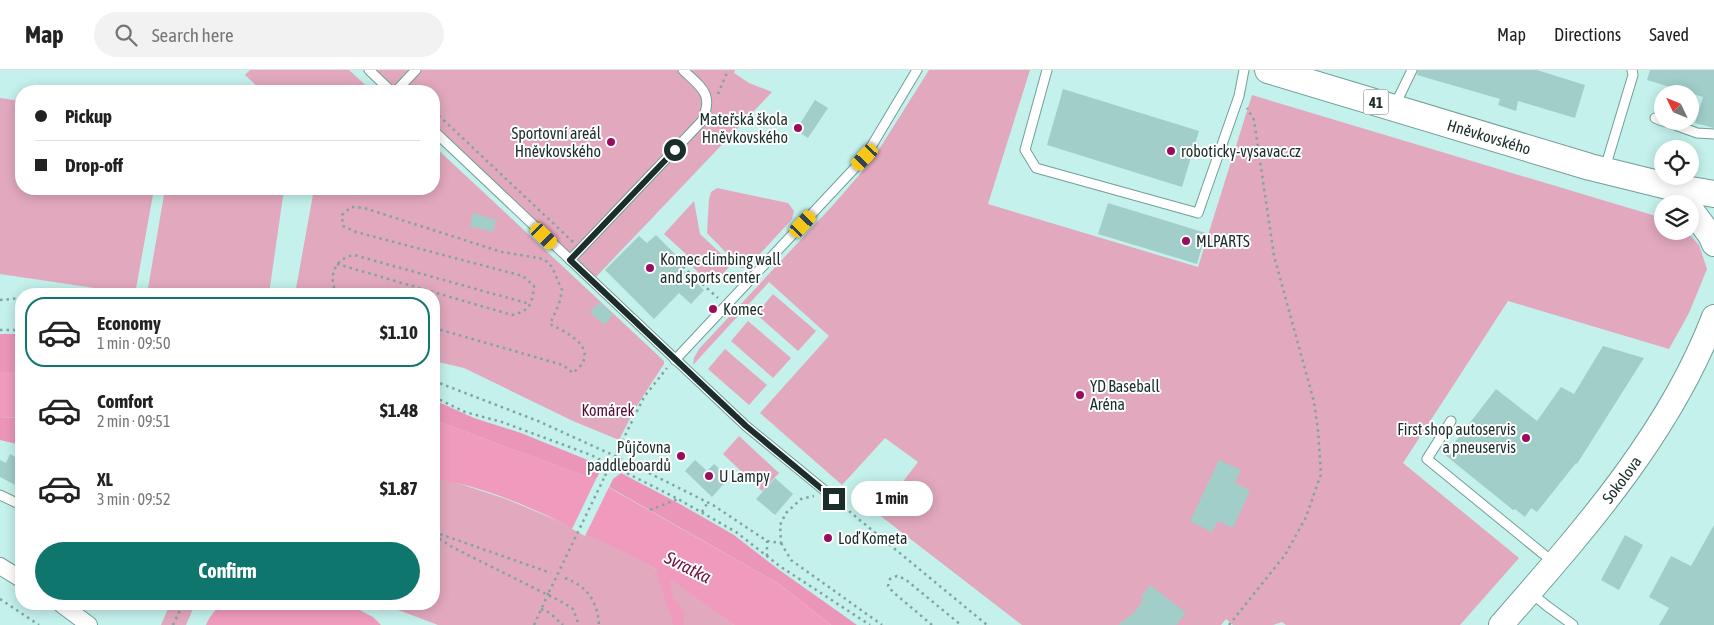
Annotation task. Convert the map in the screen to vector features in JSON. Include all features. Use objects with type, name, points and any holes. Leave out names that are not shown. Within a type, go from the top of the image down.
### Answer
[{"type":"main road","name":"Hněvkovského","points":[[1268,70],[1604,171],[1667,186],[1714,194]]},
{"type":"street","points":[[1667,186],[1676,195]]},
{"type":"street","points":[[1699,220],[1714,244]]},
{"type":"street","name":"Sokolova","points":[[1501,625],[1556,564],[1639,457],[1676,399],[1708,338],[1714,316]]},
{"type":"street","points":[[0,566],[15,575]]},
{"type":"street","points":[[69,610],[89,625]]},
{"type":"lane","points":[[369,70],[385,85]]},
{"type":"lane","points":[[402,85],[416,70]]},
{"type":"lane","points":[[570,260],[702,121],[708,108],[704,90],[683,70]]},
{"type":"lane","points":[[675,360],[865,157],[917,70]]},
{"type":"lane","points":[[1047,70],[1025,150],[1036,168],[1198,213],[1239,96],[1244,70]]},
{"type":"lane","points":[[1393,108],[1412,70]]},
{"type":"lane","points":[[1604,171],[1633,75],[1632,70]]},
{"type":"lane","points":[[1688,130],[1697,133],[1714,134]]},
{"type":"lane","points":[[440,138],[746,426],[834,499]]},
{"type":"lane","points":[[1451,421],[1427,459],[1556,564]]},
{"type":"lane","points":[[0,495],[15,502]]},
{"type":"lane","points":[[1530,592],[1567,623]]},
{"type":"path","points":[[708,108],[714,106],[728,70]]},
{"type":"path","points":[[1229,625],[1285,555],[1306,517],[1321,474],[1314,402],[1274,256],[1254,120],[1239,96]]},
{"type":"path","points":[[440,117],[580,249]]},
{"type":"path","points":[[440,294],[512,315],[523,312],[530,304],[534,286],[524,276],[356,232],[344,226],[342,215],[351,207],[364,208],[502,252],[544,259],[552,268],[562,290],[559,304],[550,324],[576,339],[584,351],[583,363],[573,372],[563,366],[440,330]]},
{"type":"path","points":[[336,288],[332,279],[337,264],[346,256],[354,255],[530,304]]},
{"type":"path","points":[[673,258],[726,306]]},
{"type":"path","points":[[337,264],[419,288]]},
{"type":"path","points":[[0,300],[15,299]]},
{"type":"path","points":[[0,330],[15,330]]},
{"type":"path","points":[[534,625],[644,397],[675,360]]},
{"type":"path","points":[[440,383],[538,421],[615,456],[708,502],[767,541],[782,543]]},
{"type":"path","points":[[440,399],[465,412],[591,455],[678,499],[736,532],[767,556],[870,625]]},
{"type":"path","points":[[882,625],[791,560],[782,543],[780,525],[786,513],[800,499],[816,496],[834,499],[987,625]]},
{"type":"path","points":[[650,510],[678,499]]},
{"type":"path","points":[[702,512],[708,502]]},
{"type":"path","points":[[440,535],[551,573]]},
{"type":"path","points":[[440,538],[452,547],[564,602],[572,609],[579,625]]},
{"type":"path","points":[[767,541],[767,556]]},
{"type":"path","points":[[932,625],[893,592],[888,586],[890,579],[897,576],[905,579],[961,625]]},
{"type":"path","points":[[565,578],[583,588],[593,598],[599,625]]},
{"type":"path","points":[[0,599],[15,609]]},
{"type":"path","points":[[16,610],[39,625]]},
{"type":"path","points":[[173,625],[180,610]]},
{"type":"path","points":[[541,610],[550,613],[563,625]]},
{"type":"green space","points":[[250,70],[349,70],[365,85],[256,85],[245,75]]},
{"type":"green space","points":[[376,70],[735,70],[734,73],[749,83],[772,92],[595,278],[440,131],[440,85],[392,85]]},
{"type":"green space","points":[[929,70],[1030,70],[988,204],[1198,267],[1252,95],[1654,216],[1654,240],[1694,240],[1699,245],[1707,269],[1689,313],[1669,349],[1508,301],[1403,463],[1519,558],[1460,625],[1286,625],[1282,622],[1273,625],[1233,625],[1226,619],[1221,625],[1022,625],[878,514],[918,462],[885,438],[842,485],[760,413],[829,336],[769,282],[693,365],[694,358],[699,349],[834,204],[873,159]]},
{"type":"green space","points":[[0,98],[15,100],[15,195],[153,195],[136,288],[94,288],[0,274]]},
{"type":"green space","name":"Komárek","points":[[440,152],[664,361],[664,364],[636,407],[619,440],[573,421],[464,368],[440,362],[440,288],[296,288],[313,195],[440,195]]},
{"type":"green space","points":[[717,188],[788,203],[794,211],[792,219],[748,267],[741,268],[707,233],[709,199],[711,192]]},
{"type":"green space","points":[[164,195],[283,195],[270,288],[148,288]]},
{"type":"green space","points":[[694,201],[700,234],[732,264],[712,285],[684,259],[686,254],[664,234]]},
{"type":"green space","points":[[773,294],[816,331],[798,351],[756,314]]},
{"type":"green space","points":[[748,321],[791,358],[773,378],[731,341]]},
{"type":"green space","points":[[725,349],[767,385],[749,405],[708,369]]},
{"type":"green space","points":[[739,436],[779,473],[762,491],[723,454]]},
{"type":"green space","points":[[440,480],[451,481],[506,499],[635,556],[670,578],[734,625],[438,625],[398,610],[440,610]]},
{"type":"green space","points":[[167,610],[192,610],[186,625],[161,625]]},
{"type":"shaded area","points":[[0,334],[15,334],[15,372],[0,372]]},
{"type":"shaded area","points":[[440,403],[474,418],[521,433],[600,465],[596,480],[440,422]]},
{"type":"shaded area","points":[[0,417],[15,418],[15,444],[0,440]]},
{"type":"shaded area","points":[[621,473],[734,535],[857,625],[831,625],[779,584],[609,487],[613,479]]},
{"type":"water","points":[[0,372],[15,372],[15,418],[0,417]]},
{"type":"water","name":"Svratka","points":[[440,422],[594,479],[779,584],[831,625],[734,625],[670,579],[673,598],[684,612],[684,625],[674,625],[656,569],[614,547],[513,501],[454,482],[440,480]]},
{"type":"water","points":[[216,610],[360,610],[373,617],[381,625],[206,625]]},
{"type":"pier","points":[[597,477],[610,485],[585,536],[572,529]]},
{"type":"building","points":[[1418,70],[1537,70],[1585,85],[1575,118],[1518,101],[1516,111],[1498,105],[1500,99],[1417,75]]},
{"type":"building","points":[[1650,70],[1714,70],[1714,128],[1699,124],[1699,110],[1703,97],[1699,96],[1699,85],[1663,85],[1647,80]]},
{"type":"building","points":[[1063,89],[1199,131],[1182,187],[1047,145]]},
{"type":"building","points":[[815,100],[828,108],[808,138],[796,130]]},
{"type":"building","points":[[1108,203],[1206,233],[1197,264],[1098,234]]},
{"type":"building","points":[[473,213],[496,220],[493,232],[470,226]]},
{"type":"building","points":[[656,235],[676,255],[672,259],[704,290],[691,304],[679,293],[654,319],[605,270],[639,236],[647,243]]},
{"type":"building","points":[[600,302],[613,315],[604,325],[590,312]]},
{"type":"building","name":"First shop autoservis a pneuservis","points":[[1603,346],[1644,358],[1577,464],[1537,512],[1531,508],[1525,517],[1515,509],[1513,510],[1445,455],[1496,389],[1537,421],[1561,387],[1574,394]]},
{"type":"building","points":[[10,454],[15,457],[15,485],[0,477],[0,460],[6,463]]},
{"type":"building","name":"U Lampy","points":[[695,460],[707,471],[714,464],[729,478],[712,497],[685,471]]},
{"type":"building","points":[[1219,460],[1241,470],[1235,483],[1250,490],[1233,528],[1218,521],[1212,532],[1190,521]]},
{"type":"building","points":[[775,478],[793,494],[775,515],[756,499]]},
{"type":"building","points":[[1714,525],[1714,625],[1659,625],[1669,608],[1649,597],[1671,556],[1691,566]]},
{"type":"building","points":[[1625,535],[1643,545],[1619,590],[1601,580]]},
{"type":"building","points":[[1150,585],[1186,613],[1176,625],[1118,625],[1134,613],[1144,599],[1141,597]]},
{"type":"place","name":"Mateřská škola Hněvkovského","points":[[798,128]]},
{"type":"place","name":"Sportovní areál Hněvkovského","points":[[611,142]]},
{"type":"place","name":"roboticky-vysavac.cz","points":[[1171,151]]},
{"type":"place","name":"MLPARTS","points":[[1186,241]]},
{"type":"place","name":"Komec climbing wall and sports center","points":[[650,268]]},
{"type":"place","name":"Komec","points":[[713,309]]},
{"type":"place","name":"YD Baseball Aréna","points":[[1080,395]]},
{"type":"place","name":"First shop autoservis a pneuservis","points":[[1526,438]]},
{"type":"place","name":"Půjčovna paddleboardů","points":[[681,456]]},
{"type":"place","name":"U Lampy","points":[[709,476]]},
{"type":"place","name":"Loď Kometa","points":[[828,538]]},
{"type":"route","points":[[675,150],[570,260],[746,426],[834,499]]}]
